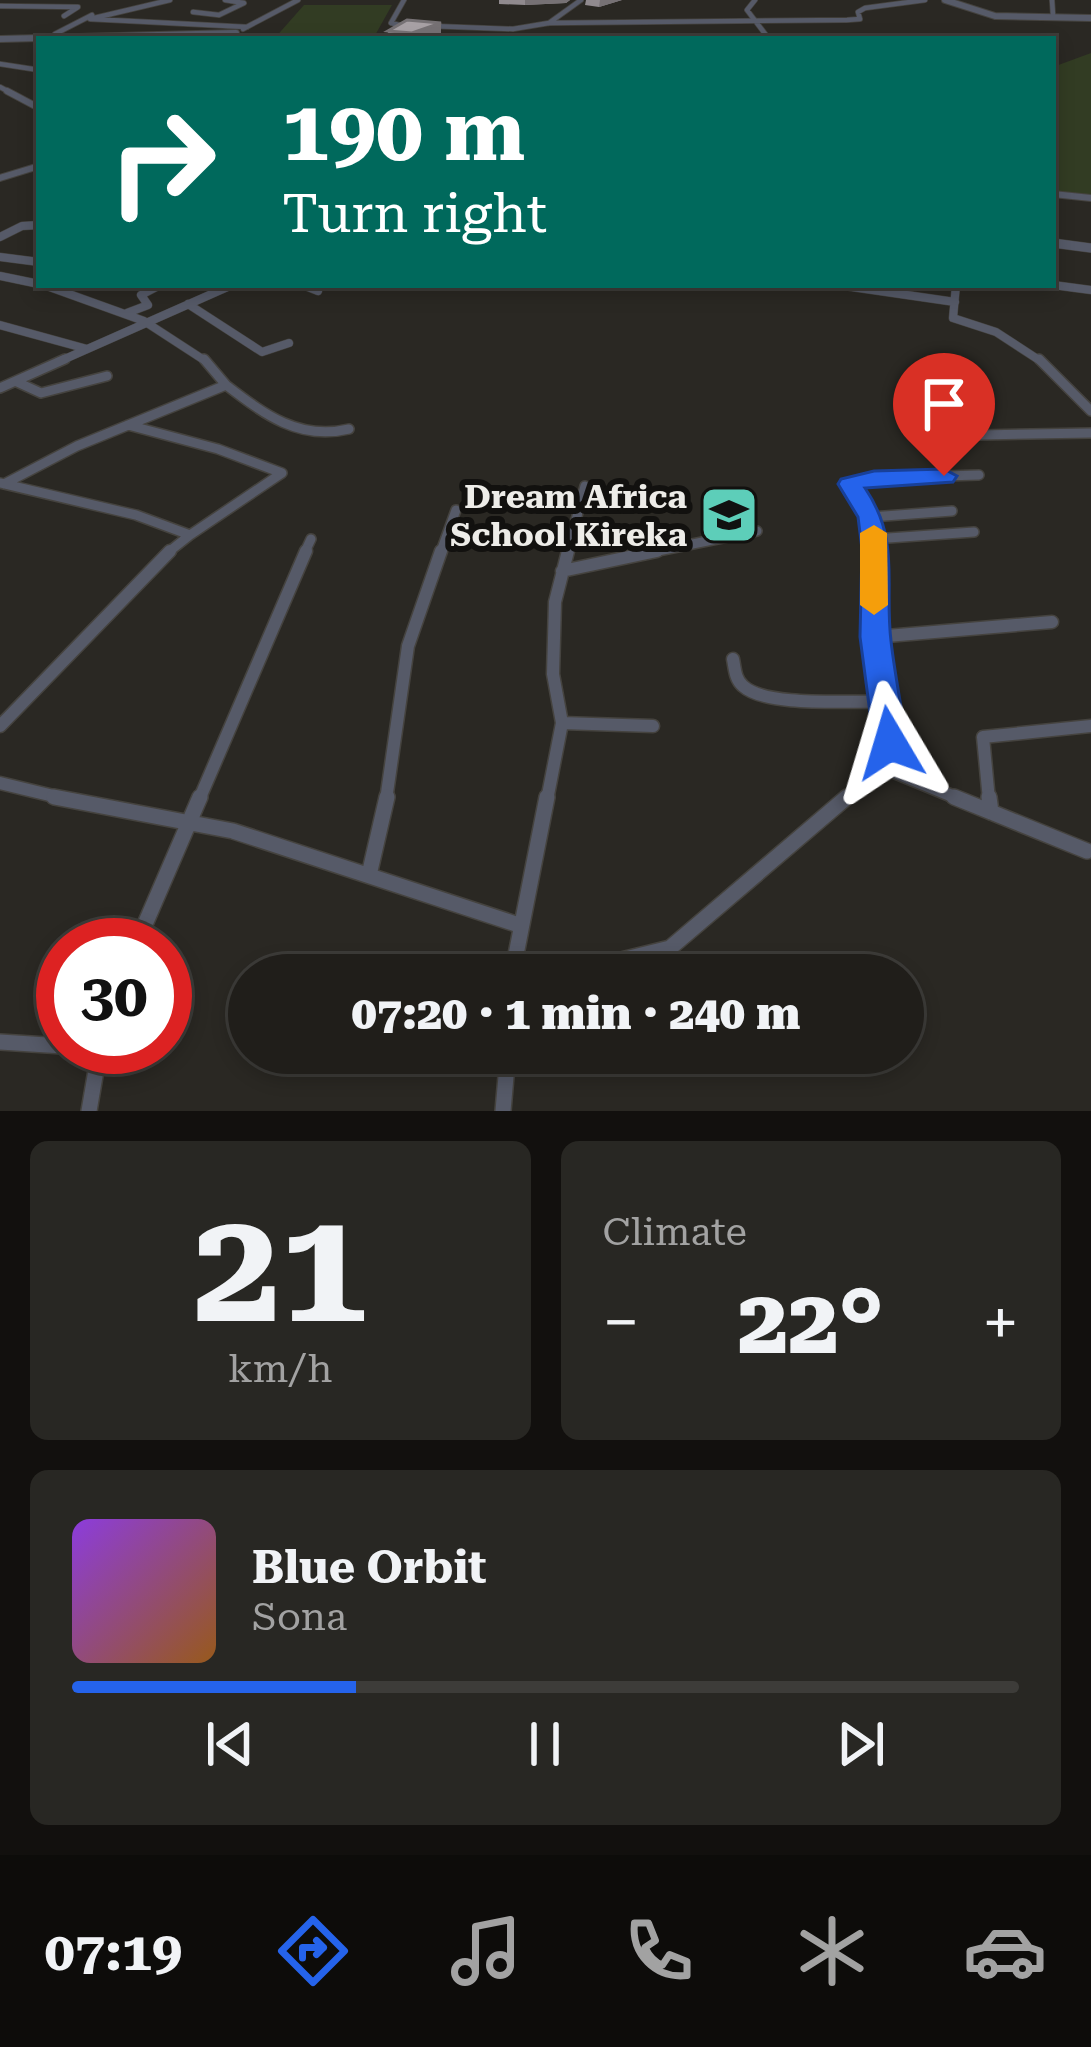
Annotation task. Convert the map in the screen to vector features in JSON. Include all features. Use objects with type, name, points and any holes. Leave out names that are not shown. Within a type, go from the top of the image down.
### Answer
[{"type":"street","points":[[170,0],[143,12],[107,11],[90,19],[247,27]]},
{"type":"street","points":[[193,12],[219,15],[244,3],[225,0]]},
{"type":"street","points":[[233,36],[298,0]]},
{"type":"street","points":[[384,36],[404,0]]},
{"type":"street","points":[[549,23],[581,0]]},
{"type":"street","points":[[755,0],[747,10],[767,36]]},
{"type":"street","points":[[391,23],[406,28],[519,29],[549,23],[856,20],[865,8],[925,0]]},
{"type":"street","points":[[945,0],[1001,17],[1091,18]]},
{"type":"street","points":[[1052,0],[1053,15]]},
{"type":"street","points":[[55,34],[119,3]]},
{"type":"street","points":[[0,6],[78,7],[64,16]]},
{"type":"street","points":[[579,25],[582,36]]},
{"type":"street","points":[[384,36],[406,28]]},
{"type":"street","points":[[0,39],[36,38]]},
{"type":"street","points":[[0,64],[36,70]]},
{"type":"street","points":[[0,87],[36,106]]},
{"type":"street","points":[[0,178],[36,167]]},
{"type":"street","points":[[1056,194],[1091,198]]},
{"type":"street","points":[[0,237],[19,227],[36,225]]},
{"type":"street","points":[[1056,243],[1091,248]]},
{"type":"street","points":[[0,257],[36,262]]},
{"type":"street","points":[[0,275],[36,283]]},
{"type":"street","points":[[1056,285],[1091,290]]},
{"type":"street","points":[[53,288],[146,322],[211,363],[226,385],[278,423],[319,435],[349,429]]},
{"type":"street","points":[[127,313],[148,304],[141,296],[155,288]]},
{"type":"street","points":[[0,388],[225,288]]},
{"type":"street","points":[[310,288],[318,291]]},
{"type":"street","points":[[859,288],[955,302]]},
{"type":"street","points":[[956,288],[955,320],[996,332],[1039,359],[1091,411]]},
{"type":"street","points":[[188,304],[262,352],[290,343]]},
{"type":"street","points":[[0,325],[87,349]]},
{"type":"street","points":[[16,382],[41,393],[107,376]]},
{"type":"street","points":[[2,484],[128,424],[226,385]]},
{"type":"street","points":[[0,725],[156,563],[282,473],[128,424]]},
{"type":"street","points":[[980,435],[1091,433]]},
{"type":"street","points":[[654,954],[670,948],[882,767],[890,743],[875,637],[874,539],[871,517],[850,484],[979,476]]},
{"type":"street","points":[[2,484],[136,515],[190,535]]},
{"type":"street","points":[[515,954],[562,723],[553,640],[562,572],[584,486]]},
{"type":"street","points":[[369,875],[382,829],[408,646],[456,510]]},
{"type":"street","points":[[871,517],[952,511]]},
{"type":"street","points":[[562,572],[758,531]]},
{"type":"street","points":[[874,539],[974,532]]},
{"type":"street","points":[[147,918],[311,539]]},
{"type":"street","points":[[875,637],[1052,622]]},
{"type":"street","points":[[733,659],[738,681],[754,694],[887,702]]},
{"type":"street","points":[[562,723],[653,726]]},
{"type":"street","points":[[991,812],[980,752],[983,737],[1091,726]]},
{"type":"street","points":[[882,767],[1087,851]]},
{"type":"street","points":[[0,783],[43,796],[189,820],[519,926]]},
{"type":"street","points":[[0,1042],[36,1044]]},
{"type":"street","points":[[89,1111],[95,1074]]},
{"type":"street","points":[[503,1111],[506,1074]]},
{"type":"green space","points":[[304,5],[392,5],[375,36],[277,36]]},
{"type":"green space","points":[[1091,53],[1091,197],[1056,193],[1056,66]]},
{"type":"building","points":[[407,20],[441,23],[412,33],[388,31]]},
{"type":"slow traffic","points":[[874,533],[874,605]]},
{"type":"place","name":"Dream Africa School Kireka","points":[[729,515]]},
{"type":"route","points":[[890,743],[891,721],[875,637],[876,549],[871,517],[850,484],[874,478],[944,476]]}]
